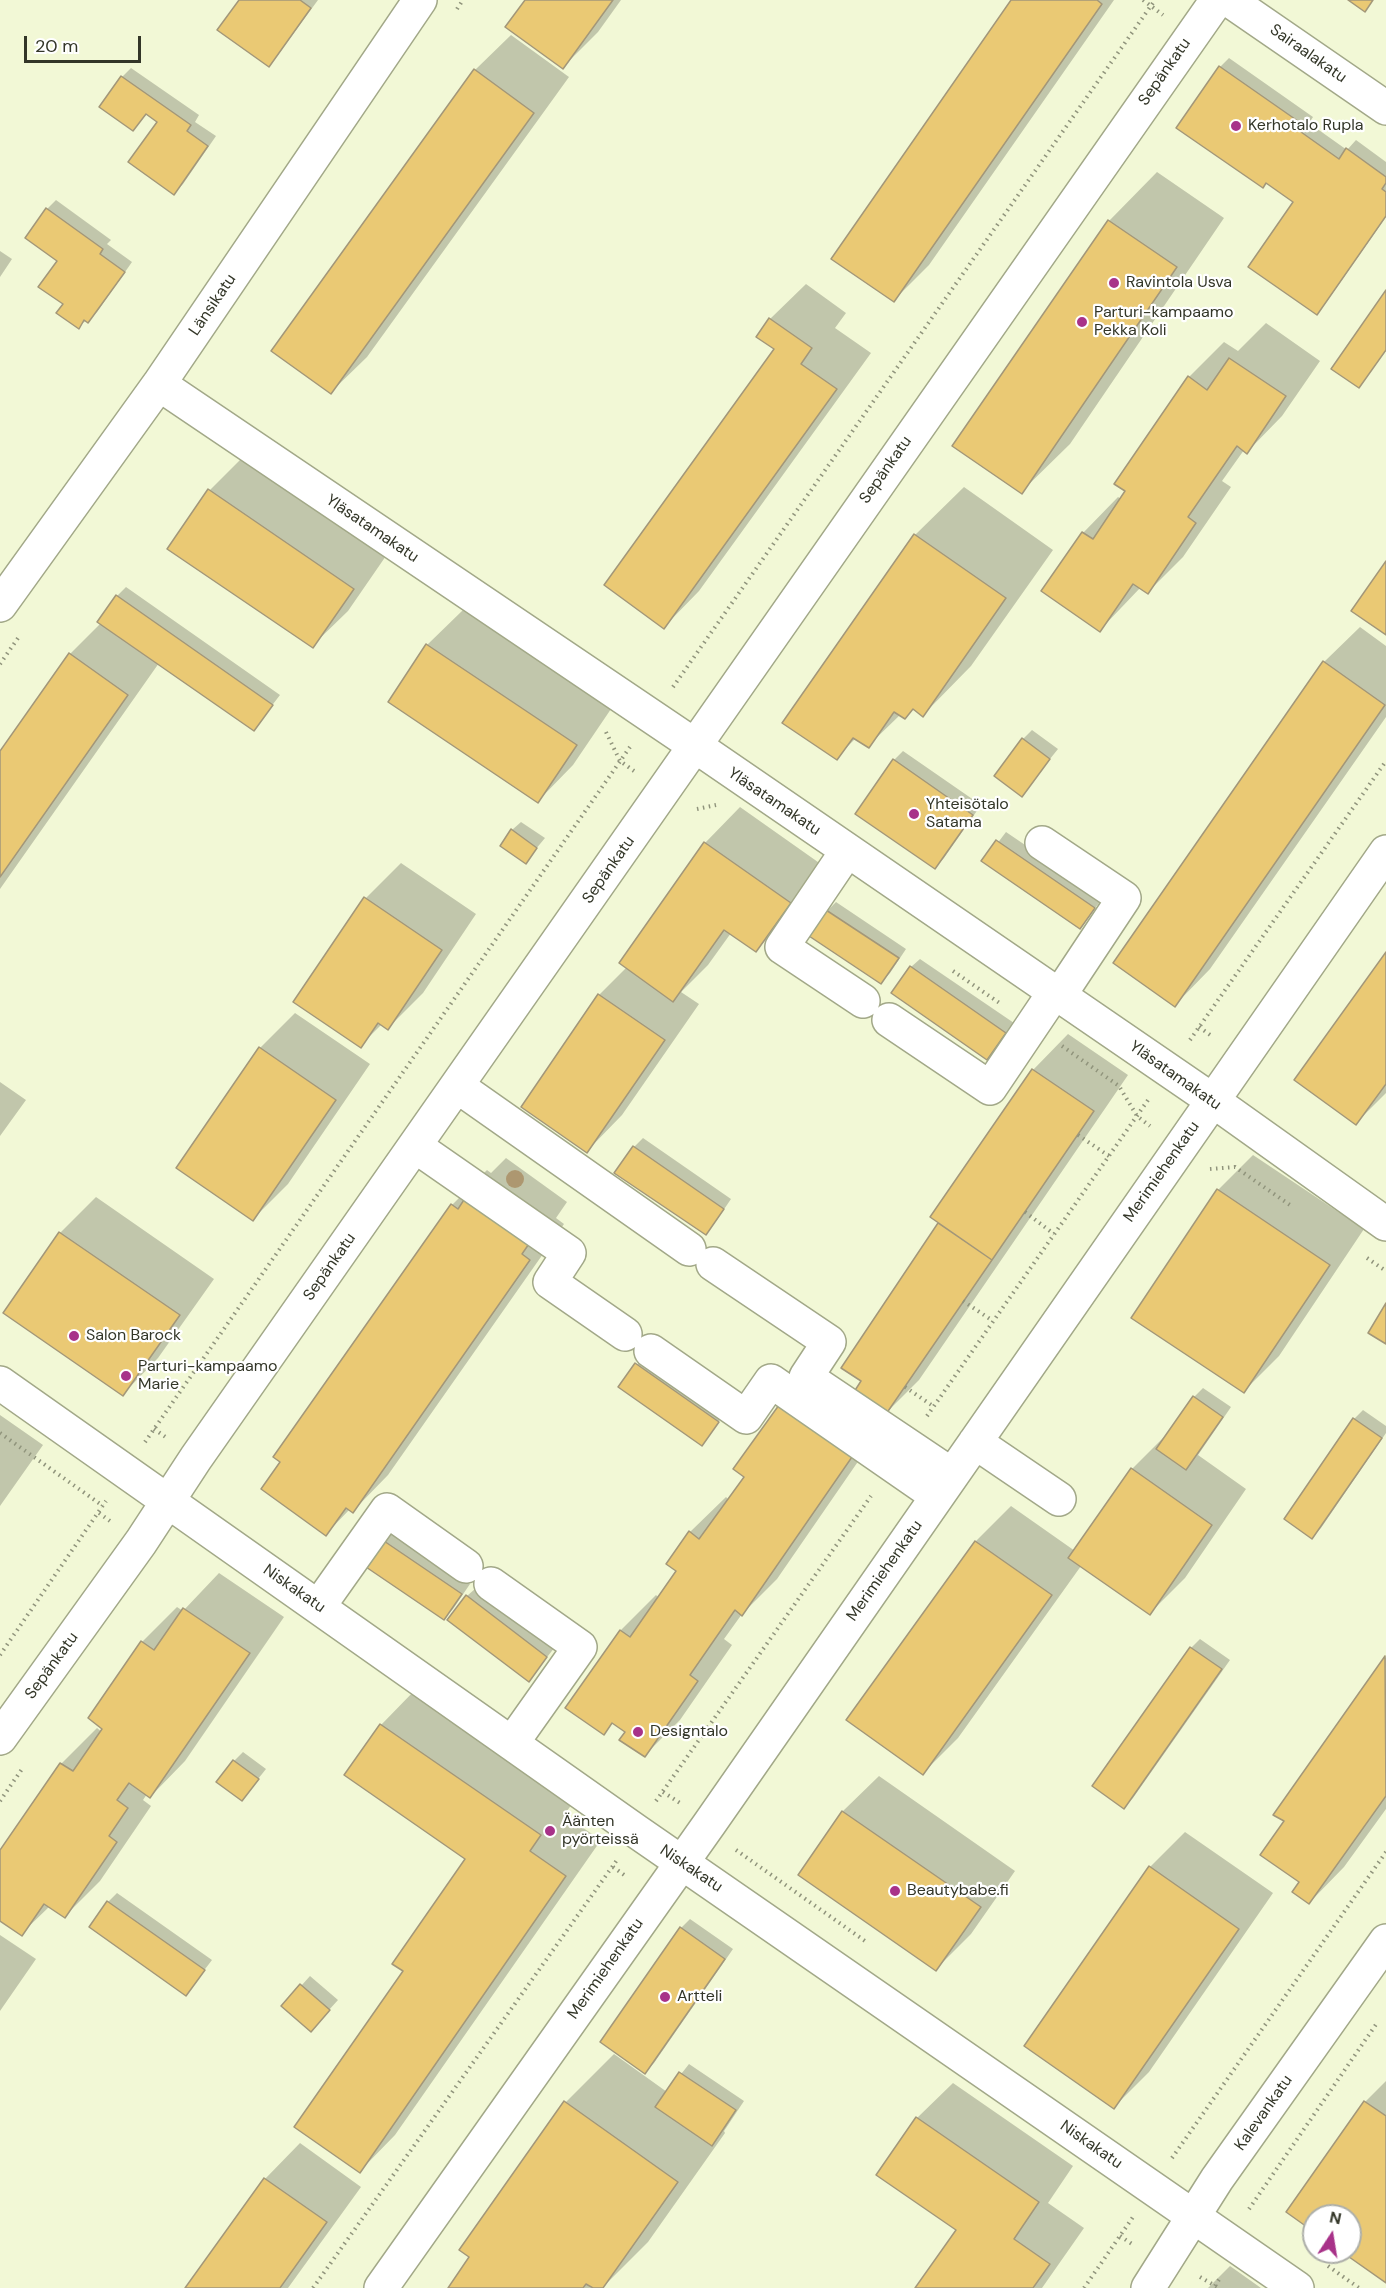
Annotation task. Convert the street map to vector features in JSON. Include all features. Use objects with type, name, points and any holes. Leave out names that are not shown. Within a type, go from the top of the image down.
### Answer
[{"type":"street","name":"Länsikatu","points":[[0,605],[159,384],[420,0]]},
{"type":"street","name":"Sepänkatu","points":[[0,1738],[1217,0]]},
{"type":"street","name":"Sairaalakatu","points":[[1229,0],[1386,108]]},
{"type":"street","name":"Yläsatamakatu","points":[[159,384],[694,745],[1212,1100],[1386,1224]]},
{"type":"street","points":[[889,1020],[990,1088],[1124,898],[1042,843]]},
{"type":"street","points":[[847,851],[782,946],[863,1001]]},
{"type":"street","name":"Merimiehenkatu","points":[[381,2288],[682,1862],[1386,852]]},
{"type":"street","points":[[458,1086],[701,1257],[829,1342],[806,1377],[899,1455]]},
{"type":"street","points":[[415,1146],[569,1253],[550,1282],[746,1417],[771,1382],[899,1455],[945,1486]]},
{"type":"street","name":"Niskakatu","points":[[0,1383],[636,1831],[1297,2288]]},
{"type":"street","points":[[975,1442],[1059,1499]]},
{"type":"street","points":[[319,1606],[387,1510],[479,1575],[580,1647],[512,1743]]},
{"type":"street","name":"Kalevankatu","points":[[1148,2288],[1217,2179],[1386,1941]]},
{"type":"path","points":[[0,1655],[154,1429],[1155,0]]},
{"type":"path","points":[[313,2288],[613,1868],[636,1831],[1386,761]]},
{"type":"path","points":[[716,806],[725,812]]},
{"type":"path","points":[[944,964],[1119,1086],[1137,1116]]},
{"type":"path","points":[[1078,1135],[1109,1156]]},
{"type":"path","points":[[1024,1212],[1054,1234]]},
{"type":"path","points":[[963,1301],[993,1321]]},
{"type":"path","points":[[905,1387],[933,1406]]},
{"type":"path","points":[[0,1433],[103,1506]]},
{"type":"path","points":[[1084,2288],[1386,1852]]},
{"type":"path","points":[[1248,2208],[1379,2019]]},
{"type":"path","points":[[1200,2276],[1219,2288]]},
{"type":"building","points":[[239,0],[300,0],[311,8],[269,67],[217,30]]},
{"type":"building","points":[[525,0],[613,0],[563,69],[505,27]]},
{"type":"building","points":[[1011,0],[1097,0],[1102,4],[894,302],[831,259]]},
{"type":"building","points":[[1348,0],[1373,0],[1365,12]]},
{"type":"building","points":[[1219,66],[1305,126],[1301,132],[1339,159],[1346,148],[1386,177],[1386,183],[1382,189],[1386,192],[1386,216],[1317,315],[1248,267],[1293,202],[1266,183],[1263,188],[1176,128]]},
{"type":"building","points":[[474,69],[534,113],[331,394],[271,351]]},
{"type":"building","points":[[121,76],[191,125],[187,131],[208,146],[174,195],[128,162],[157,122],[146,114],[133,131],[99,107]]},
{"type":"building","points":[[46,208],[103,249],[100,254],[125,272],[88,323],[84,320],[79,329],[56,313],[63,304],[38,287],[57,261],[25,238]]},
{"type":"building","points":[[1108,220],[1177,267],[1022,494],[952,446]]},
{"type":"building","points":[[1386,290],[1386,350],[1359,388],[1331,369]]},
{"type":"building","points":[[769,318],[812,348],[801,364],[837,389],[664,629],[604,585],[774,349],[756,337]]},
{"type":"building","points":[[1229,358],[1286,396],[1247,454],[1237,446],[1188,517],[1196,523],[1148,594],[1133,584],[1100,632],[1041,591],[1082,532],[1093,539],[1125,491],[1114,484],[1188,376],[1207,390]]},
{"type":"building","points":[[208,489],[354,589],[313,648],[167,549]]},
{"type":"building","points":[[914,534],[1006,598],[923,717],[913,709],[905,719],[894,712],[869,748],[853,738],[837,760],[782,723]]},
{"type":"building","points":[[1386,561],[1386,635],[1351,611]]},
{"type":"building","points":[[116,595],[273,705],[254,731],[97,622]]},
{"type":"building","points":[[426,644],[577,745],[538,803],[388,702]]},
{"type":"building","points":[[69,653],[128,695],[0,877],[0,751]]},
{"type":"building","points":[[1323,661],[1385,705],[1175,1007],[1113,963]]},
{"type":"building","points":[[1022,738],[1050,759],[1022,797],[994,776]]},
{"type":"building","name":"Yhteisötalo Satama","points":[[893,759],[973,815],[935,869],[855,814]]},
{"type":"building","points":[[511,829],[537,848],[526,864],[500,846]]},
{"type":"building","points":[[996,840],[1095,908],[1080,929],[981,861]]},
{"type":"building","points":[[704,842],[791,903],[756,952],[724,930],[673,1002],[619,963]]},
{"type":"building","points":[[364,897],[442,950],[388,1030],[378,1023],[361,1048],[293,1002]]},
{"type":"building","points":[[826,910],[899,958],[881,984],[809,936]]},
{"type":"building","points":[[1386,952],[1386,1084],[1356,1125],[1294,1080]]},
{"type":"building","points":[[910,966],[1006,1033],[987,1060],[891,993]]},
{"type":"building","points":[[598,994],[665,1040],[587,1153],[521,1107]]},
{"type":"building","points":[[259,1047],[336,1100],[253,1221],[176,1168]]},
{"type":"building","points":[[1032,1069],[1094,1111],[992,1260],[930,1217]]},
{"type":"building","points":[[633,1146],[724,1209],[706,1235],[614,1173]]},
{"type":"building","points":[[1217,1189],[1330,1265],[1244,1393],[1131,1318]]},
{"type":"building","points":[[469,1192],[533,1238],[522,1254],[530,1260],[353,1513],[346,1508],[326,1536],[261,1489],[280,1462],[273,1457],[451,1204],[458,1209]]},
{"type":"building","points":[[938,1223],[992,1260],[884,1417],[852,1395],[861,1381],[841,1368]]},
{"type":"building","points":[[59,1232],[180,1315],[123,1396],[3,1313]]},
{"type":"building","points":[[1386,1303],[1386,1344],[1368,1333]]},
{"type":"building","points":[[635,1363],[719,1422],[702,1446],[618,1387]]},
{"type":"building","points":[[1193,1396],[1223,1417],[1186,1470],[1156,1449]]},
{"type":"building","points":[[779,1405],[852,1457],[742,1616],[735,1610],[690,1675],[698,1681],[645,1757],[619,1740],[625,1732],[612,1723],[604,1735],[565,1708],[620,1630],[630,1637],[676,1571],[666,1564],[689,1531],[699,1539],[744,1477],[733,1469]]},
{"type":"building","points":[[1353,1418],[1382,1438],[1312,1539],[1284,1519]]},
{"type":"building","points":[[1131,1468],[1212,1525],[1150,1615],[1068,1558]]},
{"type":"building","points":[[381,1539],[462,1594],[444,1620],[363,1565]]},
{"type":"building","points":[[975,1541],[1052,1595],[923,1775],[846,1720]]},
{"type":"building","points":[[466,1595],[547,1657],[529,1682],[447,1620]]},
{"type":"building","points":[[183,1608],[250,1653],[150,1798],[129,1783],[117,1800],[128,1808],[109,1836],[117,1842],[65,1918],[44,1904],[22,1936],[0,1921],[0,1850],[60,1763],[73,1771],[102,1729],[88,1718],[141,1641],[154,1650]]},
{"type":"building","points":[[1190,1647],[1222,1669],[1124,1809],[1092,1786]]},
{"type":"building","points":[[1385,1656],[1386,1796],[1309,1904],[1292,1892],[1299,1882],[1260,1855],[1284,1821],[1273,1815]]},
{"type":"building","points":[[380,1724],[541,1835],[530,1851],[566,1876],[360,2173],[294,2127],[403,1971],[392,1964],[465,1859],[344,1775]]},
{"type":"building","points":[[233,1760],[259,1779],[242,1801],[216,1782]]},
{"type":"building","points":[[842,1811],[981,1907],[936,1971],[798,1875]]},
{"type":"building","points":[[1149,1866],[1239,1929],[1114,2109],[1024,2046]]},
{"type":"building","points":[[107,1901],[205,1970],[186,1996],[89,1927]]},
{"type":"building","name":"Artteli","points":[[680,1927],[725,1959],[645,2074],[600,2042]]},
{"type":"building","points":[[300,1984],[330,2010],[311,2032],[281,2006]]},
{"type":"building","points":[[679,2072],[736,2110],[712,2146],[655,2107]]},
{"type":"building","points":[[564,2101],[678,2182],[603,2288],[593,2288],[586,2284],[583,2288],[448,2288],[469,2257],[459,2250]]},
{"type":"building","points":[[1364,2101],[1386,2116],[1386,2283],[1359,2264],[1362,2264],[1362,2204],[1302,2204],[1302,2223],[1286,2212]]},
{"type":"building","points":[[916,2117],[1039,2202],[1014,2239],[1050,2264],[1033,2288],[915,2288],[956,2230],[876,2175]]},
{"type":"building","points":[[264,2178],[327,2222],[280,2288],[185,2288]]},
{"type":"place","name":"Kerhotalo Rupla","points":[[1236,126]]},
{"type":"place","name":"Ravintola Usva","points":[[1114,283]]},
{"type":"place","name":"Parturi-kampaamo Pekka Koli","points":[[1082,322]]},
{"type":"place","name":"Yhteisötalo Satama","points":[[914,814]]},
{"type":"place","name":"Salon Barock","points":[[74,1336]]},
{"type":"place","name":"Parturi-kampaamo Marie","points":[[126,1376]]},
{"type":"place","name":"Designtalo","points":[[638,1732]]},
{"type":"place","name":"Äänten pyörteissä","points":[[550,1831]]},
{"type":"place","name":"Beautybabe.fi","points":[[895,1891]]},
{"type":"place","name":"Artteli","points":[[665,1997]]}]
